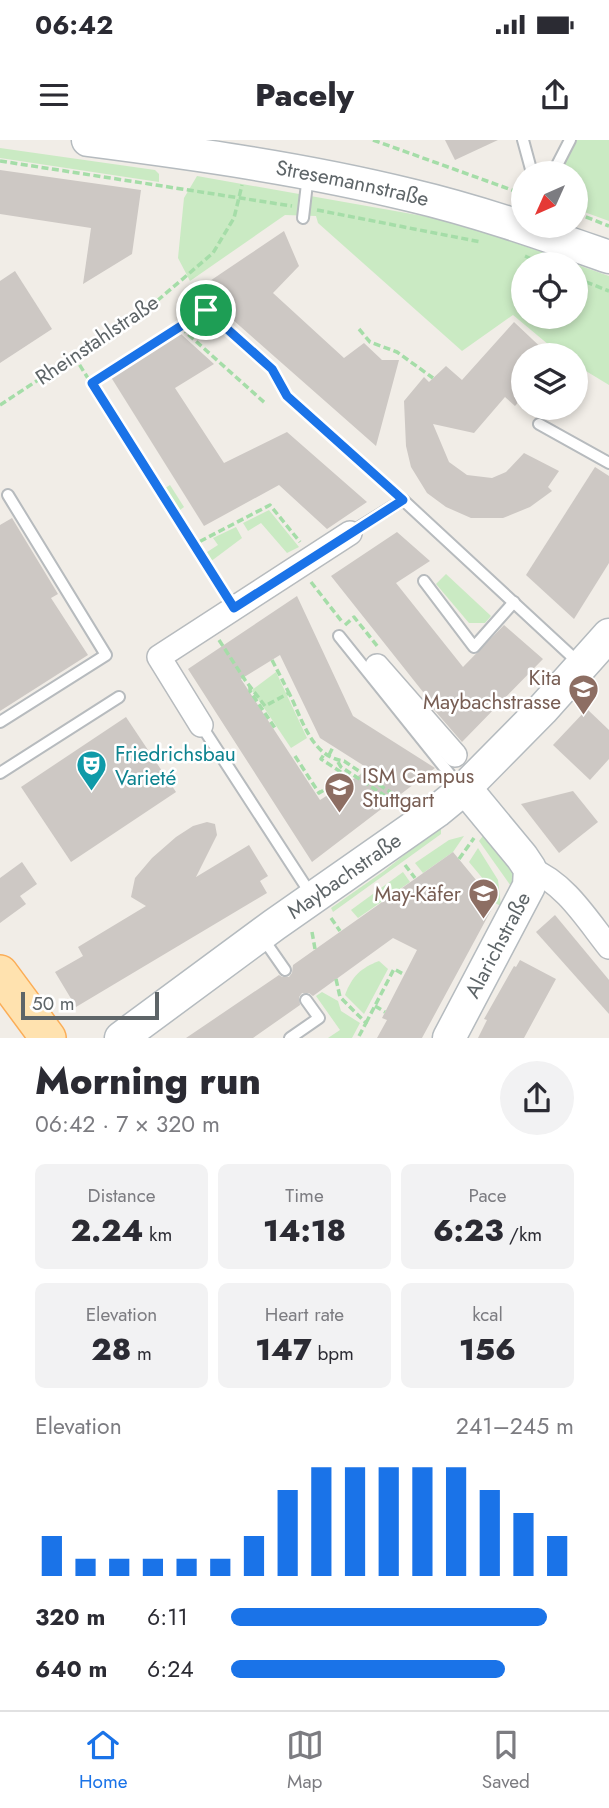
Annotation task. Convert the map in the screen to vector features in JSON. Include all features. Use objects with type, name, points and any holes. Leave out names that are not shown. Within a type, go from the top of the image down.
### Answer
[{"type":"main road","name":"Stresemannstraße","points":[[88,140],[189,146],[245,162],[412,195],[511,231]]},
{"type":"main road","name":"Stresemannstraße","points":[[533,238],[609,257]]},
{"type":"main road","name":"Maybachstraße","points":[[135,1034],[261,935],[322,908],[463,789],[542,710],[609,635]]},
{"type":"main road","name":"Alarichstraße","points":[[449,1038],[521,906],[529,886],[530,869],[507,837],[463,789]]},
{"type":"main road","points":[[0,972],[48,1038]]},
{"type":"street","points":[[201,725],[159,657],[350,533]]},
{"type":"street","points":[[377,666],[455,755]]},
{"type":"street","points":[[530,869],[547,876],[563,890],[609,947]]},
{"type":"lane","points":[[523,140],[529,161]]},
{"type":"lane","points":[[559,161],[570,140]]},
{"type":"lane","points":[[304,213],[309,173]]},
{"type":"lane","points":[[539,424],[609,463]]},
{"type":"lane","points":[[0,722],[106,654],[8,495]]},
{"type":"lane","points":[[350,533],[403,500],[583,666]]},
{"type":"lane","points":[[424,582],[474,646],[514,602]]},
{"type":"lane","points":[[339,636],[463,789]]},
{"type":"lane","points":[[0,773],[119,697]]},
{"type":"lane","points":[[201,725],[322,908]]},
{"type":"lane","points":[[261,935],[285,970]]},
{"type":"lane","points":[[290,1038],[319,1018],[306,1000]]},
{"type":"path","points":[[373,140],[511,190]]},
{"type":"path","points":[[0,161],[239,198],[304,213],[482,242]]},
{"type":"path","name":"Rheinstahlstraße","points":[[0,405],[151,306],[213,253],[234,218],[245,162]]},
{"type":"path","points":[[588,218],[609,226]]},
{"type":"path","points":[[588,282],[609,290]]},
{"type":"path","points":[[92,383],[206,310],[272,369],[287,396],[403,500]]},
{"type":"path","points":[[180,327],[265,403]]},
{"type":"path","points":[[359,330],[370,342],[397,352],[433,378]]},
{"type":"path","points":[[74,356],[234,608]]},
{"type":"path","points":[[193,545],[270,505],[351,632]]},
{"type":"path","points":[[345,625],[354,617],[360,624]]},
{"type":"path","points":[[223,645],[265,706],[298,692]]},
{"type":"path","points":[[272,660],[315,746],[399,804]]},
{"type":"path","points":[[250,684],[250,691],[274,729]]},
{"type":"path","points":[[295,756],[319,793],[347,776],[321,759],[333,747]]},
{"type":"path","points":[[338,761],[344,761],[393,794],[390,798]]},
{"type":"path","points":[[371,780],[375,774]]},
{"type":"path","points":[[459,859],[474,838]]},
{"type":"path","points":[[405,865],[415,878]]},
{"type":"path","points":[[322,908],[340,931]]},
{"type":"path","points":[[312,932],[315,949]]},
{"type":"path","points":[[358,1038],[394,969],[405,975]]},
{"type":"path","points":[[336,979],[340,997],[366,1023]]},
{"type":"path","points":[[375,1006],[385,1012]]},
{"type":"green space","points":[[577,140],[609,140],[609,221],[588,213],[588,161],[566,161]]},
{"type":"green space","points":[[0,148],[155,170],[159,174],[159,182],[0,158]]},
{"type":"green space","points":[[197,176],[457,222],[541,252],[511,252],[511,316],[462,351],[318,223],[316,216],[285,215],[190,281],[178,258],[184,198]]},
{"type":"green space","points":[[588,268],[609,276],[609,385],[588,372],[588,343],[547,343],[530,329],[588,329]]},
{"type":"green space","points":[[170,485],[184,507],[176,513],[162,490]]},
{"type":"green space","points":[[269,510],[299,547],[287,553],[261,523],[248,531],[243,523]]},
{"type":"green space","points":[[236,527],[242,538],[210,562],[204,554],[218,545],[213,538]]},
{"type":"green space","points":[[446,574],[491,616],[485,623],[469,623],[436,584]]},
{"type":"green space","points":[[276,672],[307,738],[291,748],[252,690]]},
{"type":"green space","points":[[441,826],[441,834],[333,912],[331,908]]},
{"type":"green space","points":[[489,828],[513,870],[513,889],[479,841]]},
{"type":"green space","points":[[464,836],[453,852],[423,873],[415,863],[449,840]]},
{"type":"green space","points":[[478,848],[498,880],[501,906],[495,903],[480,885],[484,880],[469,862]]},
{"type":"green space","points":[[403,872],[410,882],[358,918],[351,910]]},
{"type":"green space","points":[[379,961],[388,969],[364,1014],[345,995],[358,974]]},
{"type":"green space","points":[[322,992],[338,1001],[341,1011],[360,1023],[352,1038],[328,1038],[340,1030],[316,996]]},
{"type":"building","points":[[445,140],[498,140],[455,160]]},
{"type":"building","points":[[0,170],[141,190],[132,254],[83,284],[91,228],[0,214]]},
{"type":"building","points":[[284,231],[299,266],[273,293],[344,358],[364,343],[382,360],[399,360],[376,446],[198,289]]},
{"type":"building","points":[[15,271],[52,329],[0,363],[0,281]]},
{"type":"building","points":[[511,325],[511,329],[521,329],[536,343],[511,343],[511,402],[505,397],[474,433],[433,424],[449,462],[467,475],[492,478],[506,472],[524,453],[559,471],[548,487],[552,491],[530,507],[503,518],[471,518],[446,507],[427,493],[411,467],[406,446],[404,401],[424,377],[429,382],[446,366],[462,380]]},
{"type":"building","points":[[181,334],[214,364],[175,388],[224,463],[287,432],[367,502],[327,529],[279,485],[204,526],[109,374]]},
{"type":"building","points":[[595,467],[609,476],[609,563],[574,619],[526,575]]},
{"type":"building","points":[[12,518],[58,594],[51,598],[88,655],[0,711],[0,525]]},
{"type":"building","points":[[397,532],[430,561],[396,583],[463,667],[504,625],[543,659],[462,742],[429,704],[431,702],[331,576]]},
{"type":"building","points":[[297,596],[353,716],[435,768],[312,862],[188,669]],"holes":[[[280,655],[320,738],[369,769],[320,800],[241,679]]]},
{"type":"building","points":[[587,709],[609,730],[609,759],[590,780],[553,745]]},
{"type":"building","points":[[126,717],[176,792],[71,862],[21,787]]},
{"type":"building","points":[[573,791],[598,822],[559,853],[521,804]]},
{"type":"building","points":[[207,822],[215,824],[217,835],[196,877],[249,845],[268,876],[260,881],[267,893],[76,1007],[55,972],[83,956],[78,947],[146,906],[131,897],[135,878],[152,858],[176,837],[193,826]]},
{"type":"building","points":[[453,852],[495,903],[422,1038],[377,1038],[387,1020],[382,1018],[417,950],[393,938],[313,996],[302,993],[299,997],[300,1005],[253,1038],[186,1038],[279,975],[289,977],[293,965]]},
{"type":"building","points":[[22,862],[37,884],[20,896],[26,904],[0,923],[0,878]]},
{"type":"building","points":[[555,915],[609,980],[609,1014],[536,932]]},
{"type":"building","points":[[520,960],[556,979],[524,1038],[478,1038],[487,1020],[484,1019]]},
{"type":"place","name":"Kita Maybachstrasse","points":[[584,717]]},
{"type":"place","name":"Friedrichsbau Varieté","points":[[92,793]]},
{"type":"place","name":"ISM Campus Stuttgart","points":[[339,815]]},
{"type":"place","name":"May-Käfer","points":[[484,921]]},
{"type":"route","points":[[206,310],[272,369],[287,396],[403,500],[234,608],[92,383],[206,310]]}]
